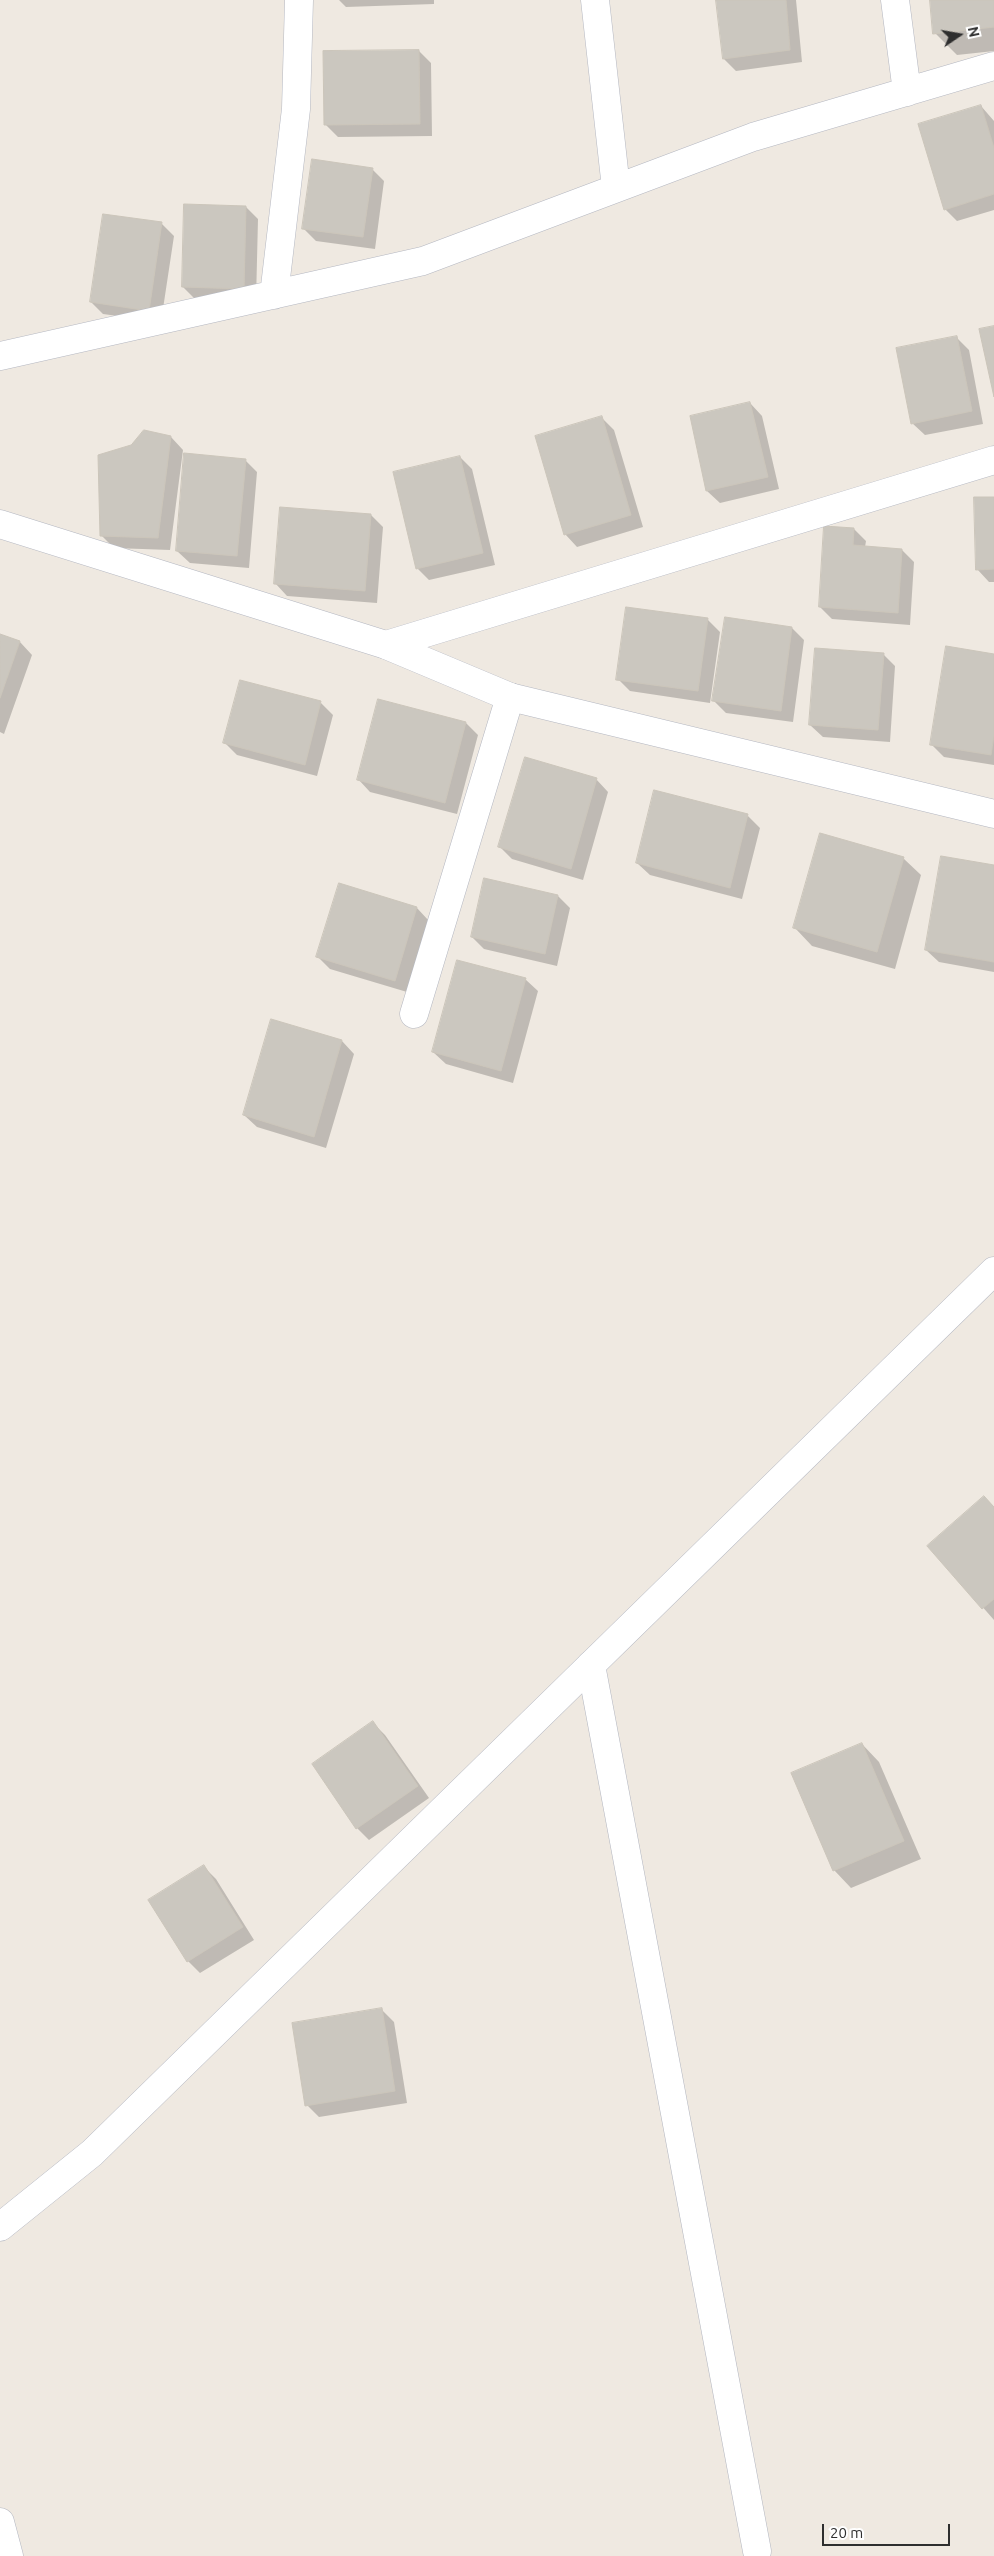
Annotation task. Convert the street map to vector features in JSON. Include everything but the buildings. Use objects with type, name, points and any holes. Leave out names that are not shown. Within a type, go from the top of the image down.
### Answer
[{"type":"street","points":[[274,295],[296,109],[299,0]]},
{"type":"street","points":[[595,0],[616,188]]},
{"type":"street","points":[[895,0],[907,92]]},
{"type":"street","points":[[0,356],[423,261],[753,137],[994,66]]},
{"type":"street","points":[[386,645],[994,460]]},
{"type":"street","points":[[0,524],[386,645],[510,697],[994,814]]},
{"type":"street","points":[[414,1014],[510,697]]},
{"type":"street","points":[[0,2227],[92,2153],[994,1272]]},
{"type":"street","points":[[591,1666],[757,2551]]},
{"type":"street","points":[[0,2522],[9,2556]]}]
